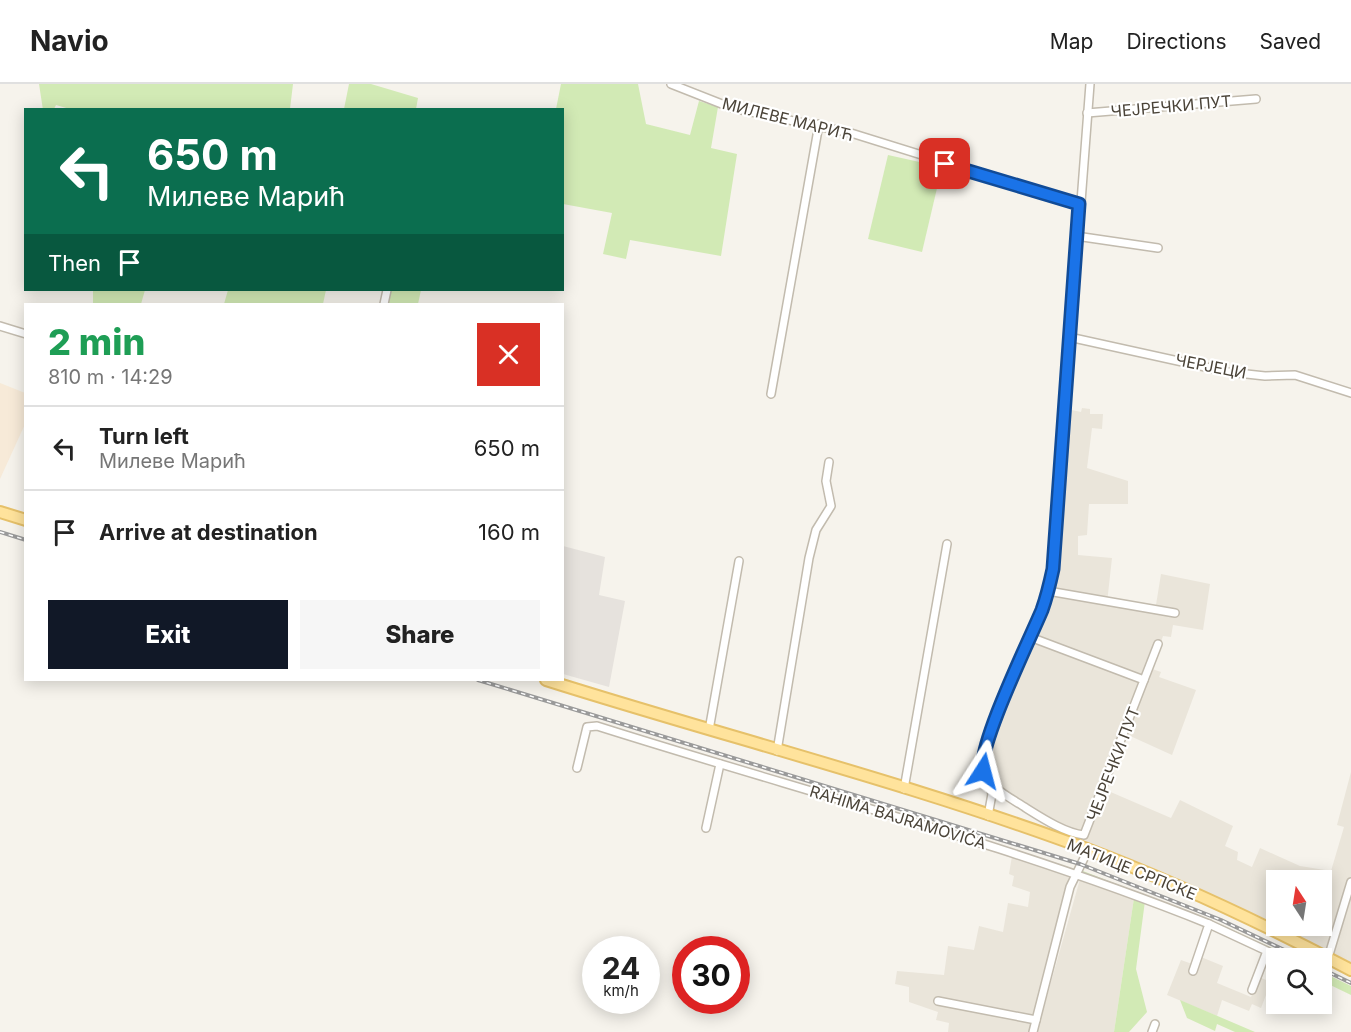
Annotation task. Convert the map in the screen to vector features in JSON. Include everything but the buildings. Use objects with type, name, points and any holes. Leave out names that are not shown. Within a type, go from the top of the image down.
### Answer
[{"type":"main road","points":[[0,512],[24,519]]},
{"type":"main road","name":"МАТИЦЕ СРПСКЕ","points":[[549,681],[904,789],[1088,850],[1173,884],[1307,948]]},
{"type":"main road","name":"МАТИЦЕ СРПСКЕ","points":[[1332,960],[1351,970]]},
{"type":"street","name":"МИЛЕВЕ МAРИЋ","points":[[671,84],[732,108],[819,124],[1079,204]]},
{"type":"street","name":"ЧЕЈРЕЧКИ ПУТ","points":[[1090,84],[1076,236],[1055,554],[1048,591],[982,758],[982,766],[988,781],[1030,810],[1069,830],[1086,834],[1158,644]]},
{"type":"street","name":"ЧЕЈРЕЧКИ ПУТ","points":[[1087,113],[1256,99]]},
{"type":"street","points":[[771,394],[819,124]]},
{"type":"street","points":[[1076,236],[1158,248]]},
{"type":"street","points":[[0,326],[24,333]]},
{"type":"street","name":"ЧЕРЈЕЦИ","points":[[1069,337],[1228,372],[1265,376],[1295,375],[1351,393]]},
{"type":"street","points":[[777,751],[800,604],[816,530],[831,506],[826,481],[829,462]]},
{"type":"street","points":[[904,789],[947,544]]},
{"type":"street","points":[[709,730],[739,561]]},
{"type":"street","points":[[1048,591],[1175,613]]},
{"type":"street","points":[[1030,637],[1144,680]]},
{"type":"street","name":"RAHIMA BAJRAMOVIĆA","points":[[577,768],[584,732],[587,727],[597,726],[1076,872],[1209,924],[1267,951],[1252,990]]},
{"type":"street","points":[[706,828],[720,765]]},
{"type":"street","points":[[988,781],[992,794],[988,816]]},
{"type":"street","points":[[1033,1032],[1062,913],[1076,872],[1088,850]]},
{"type":"street","points":[[1331,948],[1351,882]]},
{"type":"street","points":[[1193,971],[1209,924]]},
{"type":"street","points":[[938,1001],[1036,1020]]},
{"type":"street","points":[[1152,1032],[1155,1024]]},
{"type":"shaded area","points":[[0,383],[24,393],[24,426],[0,479]]},
{"type":"shaded area","points":[[1082,408],[1090,409],[1090,414],[1103,414],[1102,429],[1092,428],[1087,468],[1128,481],[1128,504],[1089,504],[1087,535],[1078,536],[1078,555],[1112,558],[1107,603],[1155,611],[1161,574],[1210,584],[1203,630],[1173,625],[1171,637],[1163,636],[1152,669],[1161,672],[1159,677],[1196,690],[1172,755],[1128,735],[1106,790],[1171,818],[1180,800],[1233,826],[1225,846],[1238,852],[1237,860],[1252,867],[1260,848],[1300,866],[1325,870],[1266,870],[1266,928],[1100,851],[998,789],[982,765],[1050,597],[1058,553],[1067,409],[1081,412]]},
{"type":"shaded area","points":[[564,546],[605,557],[599,595],[625,601],[609,687],[564,674]]},
{"type":"shaded area","points":[[1351,772],[1351,967],[1332,958],[1332,948],[1310,948],[1284,936],[1332,936],[1331,870],[1344,827],[1337,825]]},
{"type":"shaded area","points":[[1012,856],[1072,873],[1030,1032],[948,1032],[949,1023],[936,1020],[938,1012],[909,1002],[909,987],[895,984],[897,971],[944,975],[948,946],[974,950],[979,926],[1003,932],[1008,903],[1028,907],[1030,892],[1012,886],[1014,876],[1009,874]]},
{"type":"shaded area","points":[[1080,879],[1134,898],[1114,1032],[1037,1032]]},
{"type":"shaded area","points":[[1201,957],[1223,966],[1217,983],[1251,997],[1259,977],[1266,980],[1266,995],[1261,1008],[1252,1004],[1249,1011],[1222,1000],[1217,1016],[1167,995],[1181,960],[1195,965],[1194,976]]},
{"type":"green space","points":[[39,84],[293,84],[290,108],[66,108],[56,105],[54,108],[43,108]]},
{"type":"green space","points":[[349,84],[371,84],[418,98],[416,108],[344,108]]},
{"type":"green space","points":[[561,84],[638,84],[646,124],[690,135],[699,101],[718,107],[711,148],[737,154],[721,256],[630,240],[626,259],[603,254],[612,213],[564,204],[564,108],[556,108]]},
{"type":"green space","points":[[888,155],[942,167],[922,252],[868,239]]},
{"type":"green space","points":[[93,291],[145,291],[141,303],[93,303]]},
{"type":"green space","points":[[228,291],[326,291],[323,303],[224,303]]},
{"type":"green space","points":[[390,291],[421,291],[418,303],[387,303]]},
{"type":"green space","points":[[1083,871],[1222,925],[1272,948],[1266,948],[1266,950],[1082,875]]},
{"type":"green space","points":[[1134,898],[1145,901],[1136,969],[1147,1012],[1129,1032],[1114,1032]]},
{"type":"green space","points":[[1332,977],[1351,986],[1351,995],[1332,986]]},
{"type":"green space","points":[[1180,1000],[1255,1032],[1235,1032],[1217,1024],[1215,1031],[1187,1018]]},
{"type":"railway","points":[[0,532],[24,539]]},
{"type":"railway","points":[[481,681],[1080,864],[1221,920],[1280,948]]},
{"type":"railway","points":[[1332,974],[1351,983]]},
{"type":"route","points":[[945,164],[1079,204],[1053,569],[1041,611],[982,758],[983,771]]}]
